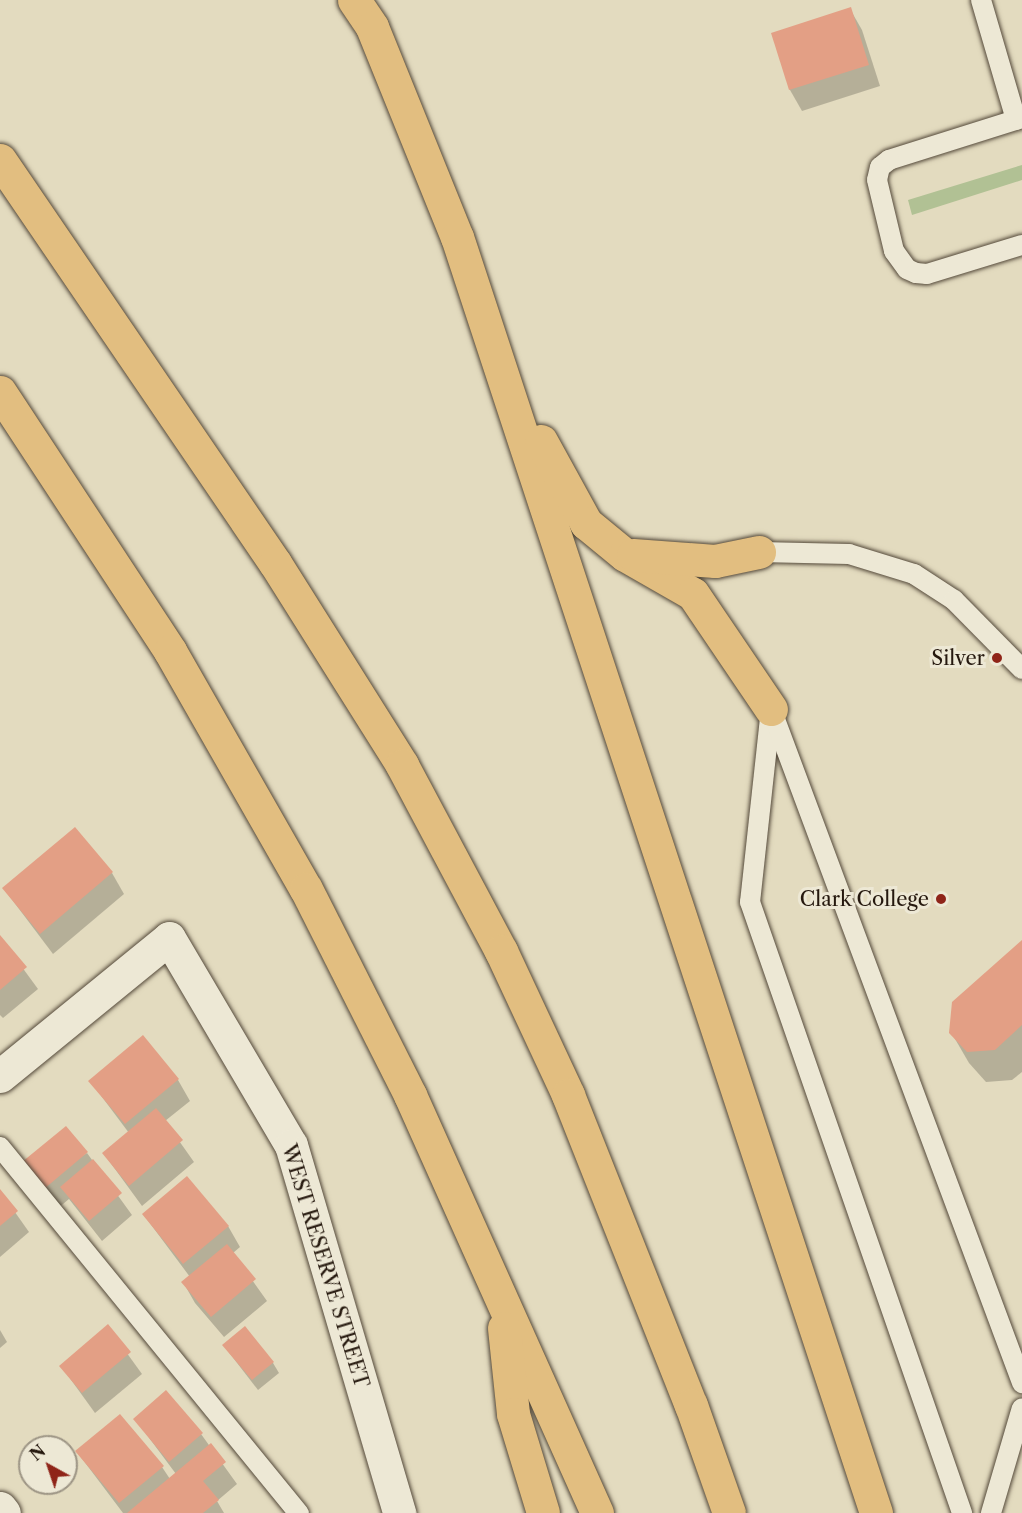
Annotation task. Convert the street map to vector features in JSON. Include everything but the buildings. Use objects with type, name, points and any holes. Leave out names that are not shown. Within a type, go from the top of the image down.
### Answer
[{"type":"highway","points":[[354,0],[372,27],[457,237],[876,1513]]},
{"type":"highway","points":[[0,160],[275,563],[402,765],[501,951],[568,1095],[691,1405],[729,1513]]},
{"type":"highway","points":[[503,373],[586,523],[625,555],[693,594],[771,709]]},
{"type":"highway","points":[[0,392],[170,651],[306,889],[410,1095],[597,1513]]},
{"type":"highway","points":[[625,555],[715,561],[759,552]]},
{"type":"highway","points":[[501,1302],[513,1414],[543,1513]]},
{"type":"street","name":"WEST RESERVE STREET","points":[[0,1076],[169,938],[291,1144],[399,1513]]},
{"type":"street","points":[[0,1508],[4,1513]]},
{"type":"lane","points":[[981,0],[1019,119],[889,160],[880,167],[877,180],[894,252],[907,269],[927,274],[1022,245]]},
{"type":"lane","points":[[759,552],[849,554],[914,574],[954,600],[1022,669]]},
{"type":"lane","points":[[771,709],[1022,1383]]},
{"type":"lane","points":[[771,709],[750,902],[962,1513]]},
{"type":"lane","points":[[0,1148],[299,1513]]},
{"type":"lane","points":[[990,1513],[1022,1408]]},
{"type":"green space","points":[[1022,165],[1022,180],[912,215],[908,200]]},
{"type":"place","name":"Silver","points":[[997,658]]},
{"type":"place","name":"Clark College","points":[[941,899]]}]
